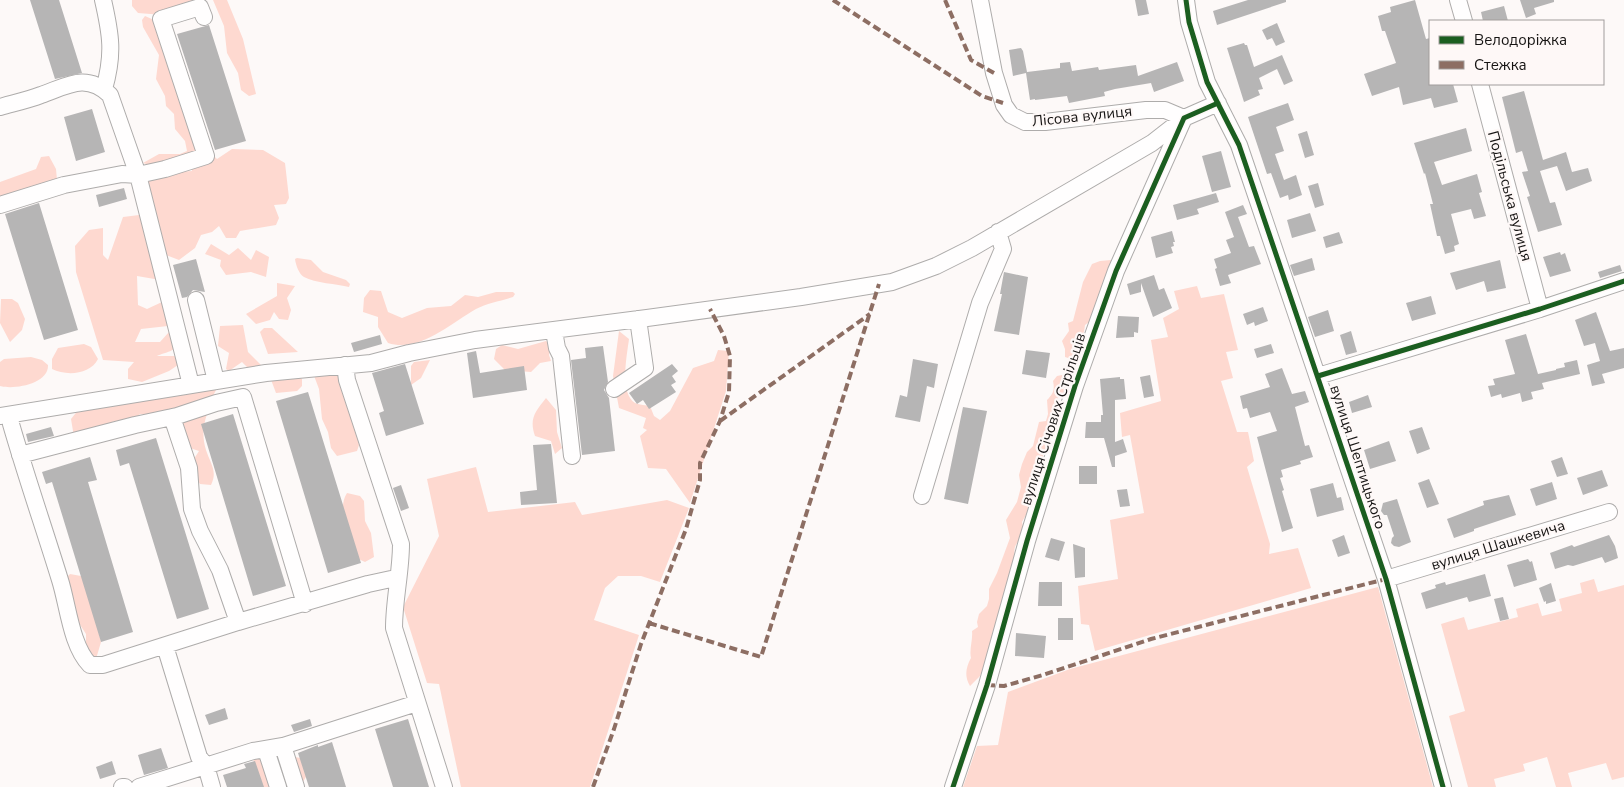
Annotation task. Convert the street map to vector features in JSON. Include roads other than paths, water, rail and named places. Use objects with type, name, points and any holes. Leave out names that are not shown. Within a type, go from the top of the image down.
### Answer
[{"type":"street","points":[[103,0],[110,29],[112,50],[110,70],[104,90]]},
{"type":"street","name":"Лісова вулиця","points":[[980,0],[994,74],[1004,106],[1011,115],[1025,122],[1054,121],[1146,110],[1165,110],[1184,118]]},
{"type":"street","name":"вулиця Шептицького","points":[[1186,0],[1189,22],[1207,82],[1239,145],[1386,578],[1443,787]]},
{"type":"street","points":[[1458,0],[1464,20]]},
{"type":"street","points":[[0,205],[64,185],[122,174],[138,176],[206,156],[161,19],[200,6],[204,17]]},
{"type":"street","points":[[0,107],[39,96],[74,83],[88,82],[101,87],[110,95],[138,176],[191,385]]},
{"type":"street","name":"Подільська вулиця","points":[[1480,85],[1540,309]]},
{"type":"street","points":[[398,580],[391,579],[368,584],[305,604],[238,622],[103,665],[90,665],[82,657],[20,455],[5,416],[266,373],[371,363],[409,353],[475,340],[638,320],[892,282],[936,266],[998,232],[1152,143],[1184,118],[1218,103]]},
{"type":"street","name":"вулиця Січових Стрільців","points":[[953,787],[987,685],[1027,541],[1075,386],[1116,271],[1184,118]]},
{"type":"street","points":[[922,496],[980,303],[1003,249],[998,232]]},
{"type":"street","points":[[1318,376],[1540,309],[1624,281]]},
{"type":"street","points":[[196,300],[216,381]]},
{"type":"street","points":[[614,389],[645,368],[638,320]]},
{"type":"street","points":[[554,330],[557,348],[561,356],[572,456]]},
{"type":"street","points":[[345,365],[347,380],[401,544],[401,563],[394,628],[444,787]]},
{"type":"street","points":[[20,455],[243,397],[305,604]]},
{"type":"street","points":[[172,417],[189,468],[192,508],[200,531],[220,570],[238,622]]},
{"type":"street","name":"вулиця Шашкевича","points":[[1386,578],[1609,512]]},
{"type":"street","points":[[165,646],[199,756],[206,766],[212,787]]},
{"type":"street","points":[[139,787],[253,751],[283,746],[417,703]]},
{"type":"street","points":[[283,746],[296,787]]},
{"type":"street","points":[[266,750],[278,787]]}]
